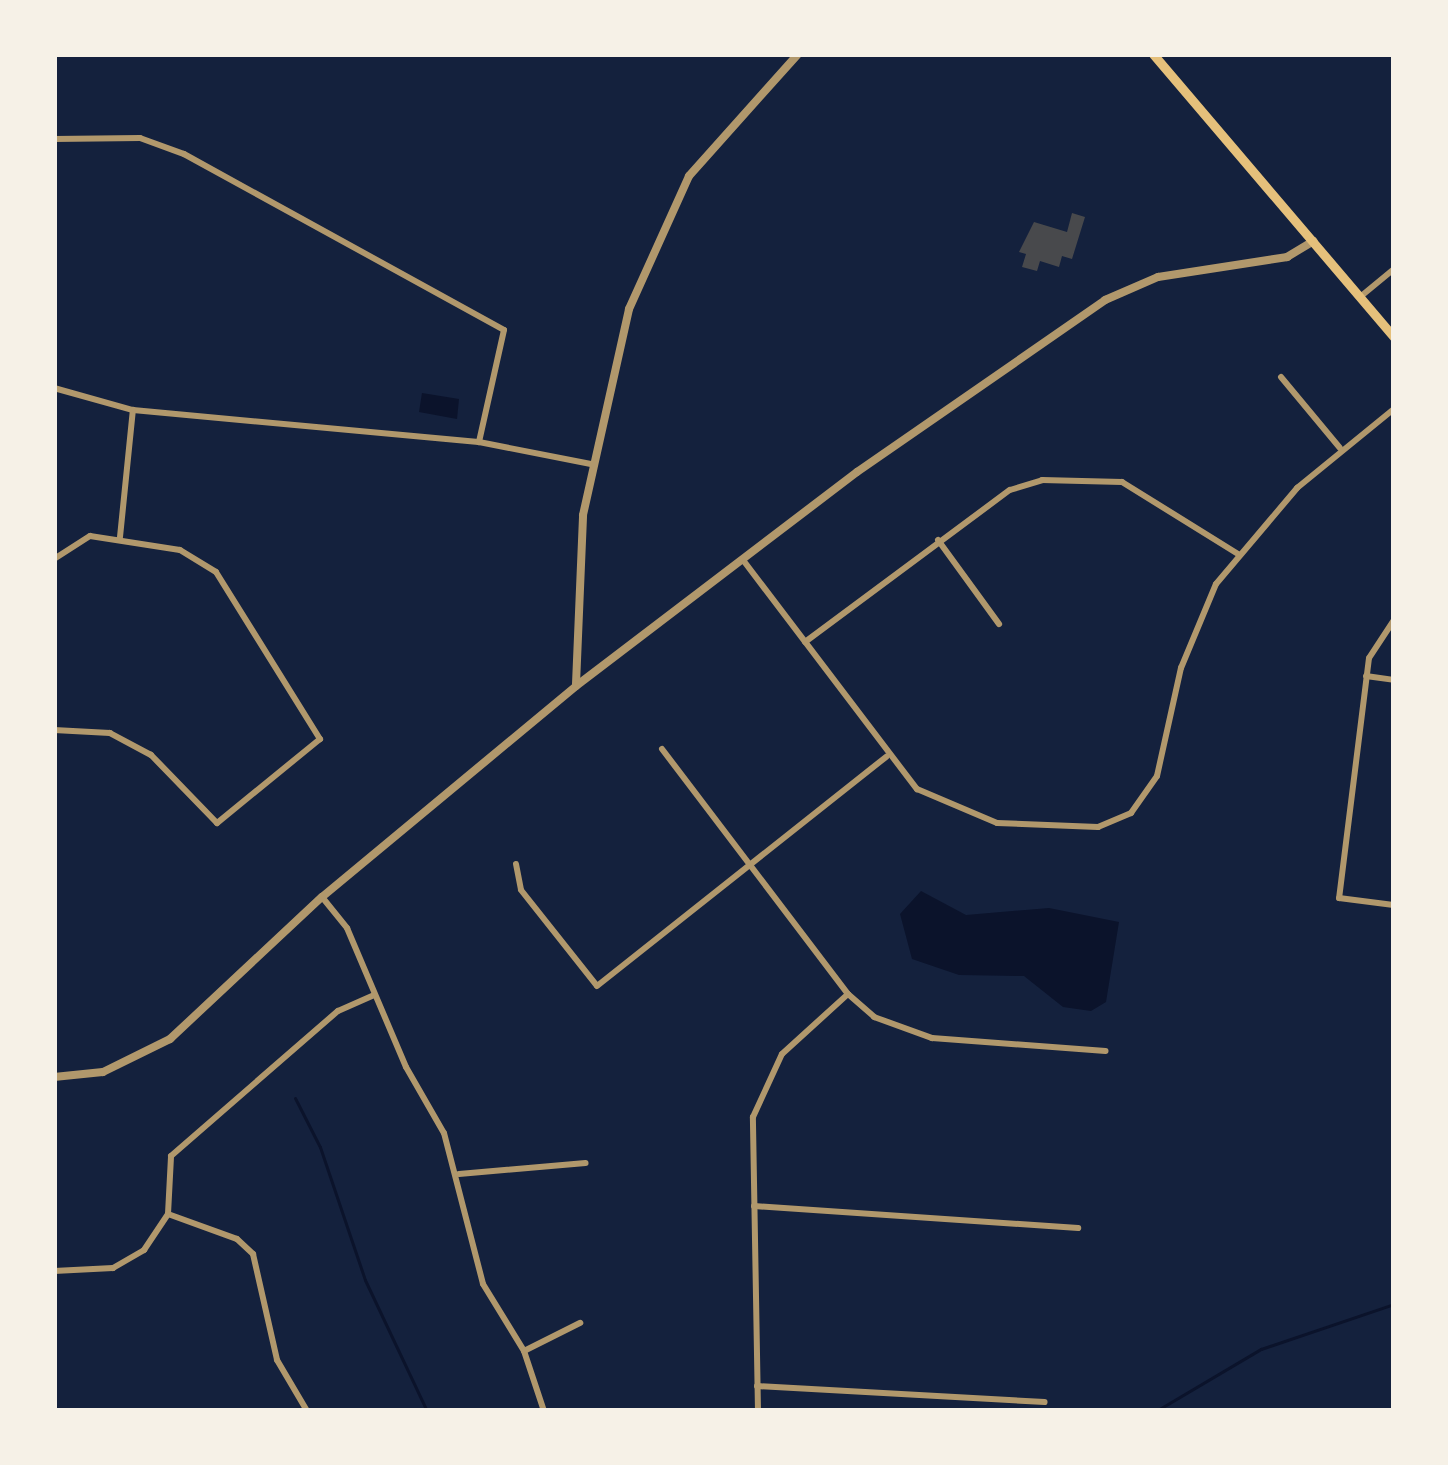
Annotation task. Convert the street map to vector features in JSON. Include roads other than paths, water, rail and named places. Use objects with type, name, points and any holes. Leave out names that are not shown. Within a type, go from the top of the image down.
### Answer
[{"type":"main road","points":[[1154,54],[1394,337]]},
{"type":"street","points":[[577,686],[575,592],[591,464],[629,309],[689,176],[798,54]]},
{"type":"street","points":[[54,139],[140,138],[184,154],[504,330],[479,442]]},
{"type":"street","points":[[54,1077],[103,1072],[170,1040],[322,897],[577,686],[1105,299],[1158,277],[1287,257],[1314,242]]},
{"type":"street","points":[[1360,297],[1394,269]]},
{"type":"street","points":[[1281,377],[1340,448]]},
{"type":"street","points":[[54,388],[133,410],[479,442],[591,464]]},
{"type":"street","points":[[743,560],[887,756],[938,803],[997,824],[1098,826],[1131,813],[1157,776],[1191,640],[1238,554],[1340,448],[1394,409]]},
{"type":"street","points":[[119,538],[133,410]]},
{"type":"street","points":[[805,642],[1010,490],[1042,479],[1104,478],[1140,490],[1238,554]]},
{"type":"street","points":[[54,560],[90,536],[119,538],[180,550],[216,572],[320,739],[217,823],[151,754],[110,734],[54,730]]},
{"type":"street","points":[[938,540],[999,623]]},
{"type":"street","points":[[1394,620],[1366,676],[1339,898],[1394,905]]},
{"type":"street","points":[[1366,676],[1394,680]]},
{"type":"street","points":[[662,749],[848,994],[901,1032],[1106,1051]]},
{"type":"street","points":[[516,863],[521,890],[597,986],[887,756]]},
{"type":"street","points":[[322,897],[347,928],[458,1174],[483,1285],[524,1351],[544,1411]]},
{"type":"street","points":[[54,1270],[113,1268],[144,1250],[168,1214],[171,1156],[338,1011],[376,994]]},
{"type":"street","points":[[758,1411],[753,1117],[766,1082],[804,1030],[848,994]]},
{"type":"street","points":[[458,1174],[586,1162]]},
{"type":"street","points":[[754,1206],[1078,1228]]},
{"type":"street","points":[[168,1214],[237,1239],[253,1254],[277,1360],[307,1411]]},
{"type":"street","points":[[524,1351],[580,1323]]},
{"type":"street","points":[[758,1386],[1046,1402]]},
{"type":"water","points":[[422,393],[459,399],[457,419],[419,412]]},
{"type":"water","points":[[921,891],[966,915],[1049,908],[1119,922],[1106,1002],[1091,1011],[1063,1007],[1024,976],[959,975],[912,959],[900,914]]},
{"type":"waterway","points":[[295,1098],[320,1147],[365,1280],[427,1411]]},
{"type":"waterway","points":[[1156,1411],[1261,1349],[1394,1304]]}]
